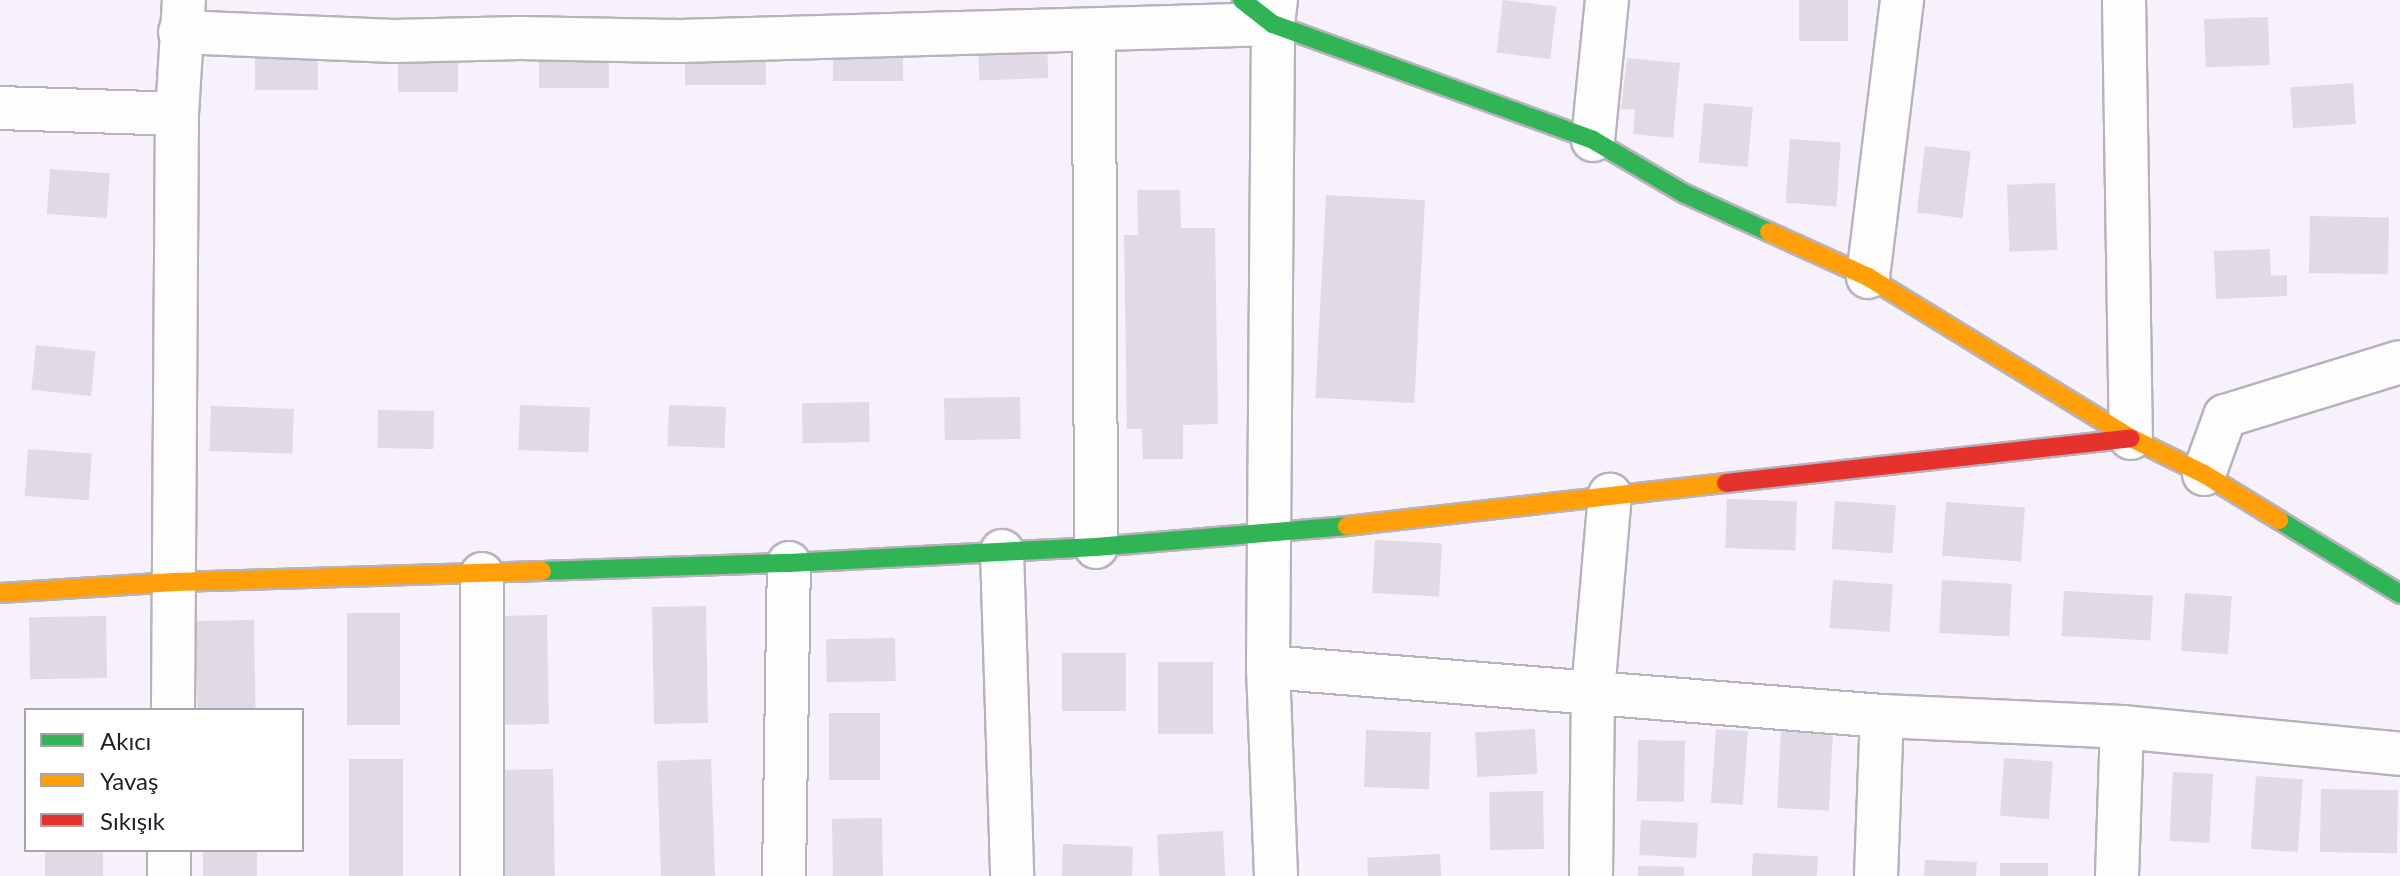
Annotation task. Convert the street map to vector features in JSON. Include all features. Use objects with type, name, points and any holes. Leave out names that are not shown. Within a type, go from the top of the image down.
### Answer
[{"type":"street","points":[[1593,140],[1607,0]]},
{"type":"street","points":[[1868,277],[1902,0]]},
{"type":"street","points":[[2124,0],[2131,438]]},
{"type":"street","points":[[1264,8],[1272,534],[1268,667],[1276,876]]},
{"type":"street","points":[[173,708],[177,114],[182,16],[394,41],[520,38],[680,41],[1094,30],[1264,8],[1593,140],[1683,193],[1868,277],[2131,438],[2204,474],[2400,594]]},
{"type":"street","points":[[1094,30],[1096,547]]},
{"type":"street","points":[[0,108],[177,114]]},
{"type":"street","points":[[2204,474],[2225,416],[2400,362]]},
{"type":"street","points":[[0,593],[175,582],[789,563],[1096,547],[1272,534],[2131,438]]},
{"type":"street","points":[[1591,876],[1593,692],[1610,495]]},
{"type":"street","points":[[1002,551],[1012,876]]},
{"type":"street","points":[[784,876],[789,563]]},
{"type":"street","points":[[482,574],[482,876]]},
{"type":"street","points":[[1268,667],[1882,716],[2122,727],[2400,754]]},
{"type":"street","points":[[1876,876],[1882,716]]},
{"type":"street","points":[[2117,876],[2122,727]]},
{"type":"street","points":[[169,852],[169,876]]},
{"type":"building","points":[[1503,0],[1557,7],[1550,59],[1497,53]]},
{"type":"building","points":[[1799,0],[1848,0],[1848,41],[1799,41]]},
{"type":"building","points":[[2268,17],[2270,65],[2206,67],[2204,19]]},
{"type":"building","points":[[1047,40],[1048,78],[979,80],[978,42]]},
{"type":"building","points":[[539,41],[609,41],[609,88],[539,88]]},
{"type":"building","points":[[833,41],[903,41],[903,81],[833,81]]},
{"type":"building","points":[[398,45],[458,45],[458,92],[398,92]]},
{"type":"building","points":[[685,46],[766,46],[766,85],[685,85]]},
{"type":"building","points":[[255,50],[318,50],[318,90],[255,90]]},
{"type":"building","points":[[1627,58],[1680,63],[1673,138],[1633,134],[1635,110],[1621,109]]},
{"type":"building","points":[[2353,83],[2356,124],[2293,128],[2290,87]]},
{"type":"building","points":[[1704,103],[1753,107],[1748,167],[1699,163]]},
{"type":"building","points":[[1790,139],[1841,143],[1836,206],[1786,203]]},
{"type":"building","points":[[1925,146],[1971,152],[1962,218],[1917,213]]},
{"type":"building","points":[[50,169],[110,173],[107,218],[47,214]]},
{"type":"building","points":[[2055,183],[2057,250],[2009,252],[2007,185]]},
{"type":"building","points":[[1137,190],[1180,190],[1181,228],[1215,228],[1218,424],[1183,425],[1183,459],[1143,459],[1142,429],[1127,429],[1124,235],[1138,235]]},
{"type":"building","points":[[1326,195],[1425,200],[1414,403],[1315,398]]},
{"type":"building","points":[[2310,216],[2389,217],[2388,274],[2309,273]]},
{"type":"building","points":[[2270,249],[2271,276],[2287,275],[2287,296],[2216,299],[2214,251]]},
{"type":"building","points":[[36,345],[96,351],[91,396],[31,390]]},
{"type":"building","points":[[1020,397],[1021,439],[945,440],[944,398]]},
{"type":"building","points":[[869,402],[870,442],[803,443],[802,403]]},
{"type":"building","points":[[520,405],[590,407],[588,452],[518,450]]},
{"type":"building","points":[[669,405],[726,407],[725,448],[668,446]]},
{"type":"building","points":[[211,406],[294,409],[292,454],[209,451]]},
{"type":"building","points":[[378,410],[434,411],[433,449],[377,448]]},
{"type":"building","points":[[28,449],[92,453],[89,500],[25,496]]},
{"type":"building","points":[[1727,499],[1797,501],[1795,550],[1725,548]]},
{"type":"building","points":[[1835,501],[1896,505],[1893,553],[1832,549]]},
{"type":"building","points":[[1946,502],[2025,508],[2021,561],[1942,556]]},
{"type":"building","points":[[1375,540],[1442,544],[1439,596],[1372,593]]},
{"type":"building","points":[[1833,580],[1893,584],[1890,632],[1830,628]]},
{"type":"building","points":[[1942,580],[2012,584],[2009,637],[1939,633]]},
{"type":"building","points":[[2064,591],[2153,596],[2151,641],[2062,636]]},
{"type":"building","points":[[2185,593],[2232,596],[2228,654],[2181,651]]},
{"type":"building","points":[[706,606],[708,723],[654,724],[652,607]]},
{"type":"building","points":[[347,613],[400,613],[400,725],[347,725]]},
{"type":"building","points":[[547,615],[549,724],[501,725],[499,616]]},
{"type":"building","points":[[106,616],[107,678],[30,679],[29,617]]},
{"type":"building","points":[[254,620],[256,708],[198,708],[196,621]]},
{"type":"building","points":[[895,638],[896,681],[827,682],[826,639]]},
{"type":"building","points":[[1062,653],[1126,653],[1126,711],[1062,711]]},
{"type":"building","points":[[1158,662],[1213,662],[1213,734],[1158,734]]},
{"type":"building","points":[[829,713],[880,713],[880,780],[829,780]]},
{"type":"building","points":[[1535,729],[1537,774],[1477,777],[1475,732]]},
{"type":"building","points":[[1716,729],[1748,731],[1743,805],[1711,803]]},
{"type":"building","points":[[1366,730],[1431,732],[1429,789],[1364,787]]},
{"type":"building","points":[[1781,731],[1833,734],[1829,811],[1777,808]]},
{"type":"building","points":[[1638,740],[1685,741],[1684,802],[1637,801]]},
{"type":"building","points":[[2004,758],[2053,761],[2049,819],[2000,816]]},
{"type":"building","points":[[349,759],[403,759],[403,876],[349,876]]},
{"type":"building","points":[[711,759],[715,876],[661,876],[657,761]]},
{"type":"building","points":[[553,769],[555,876],[503,876],[501,770]]},
{"type":"building","points":[[2173,772],[2213,774],[2209,843],[2169,841]]},
{"type":"building","points":[[2256,776],[2303,779],[2298,852],[2251,849]]},
{"type":"building","points":[[2321,789],[2398,790],[2397,853],[2320,852]]},
{"type":"building","points":[[1543,791],[1544,849],[1490,850],[1489,792]]},
{"type":"building","points":[[882,818],[883,876],[833,876],[832,819]]},
{"type":"building","points":[[1641,820],[1698,823],[1696,858],[1639,855]]},
{"type":"building","points":[[1223,831],[1225,876],[1159,876],[1157,834]]},
{"type":"building","points":[[1063,844],[1133,846],[1132,876],[1062,876]]},
{"type":"building","points":[[45,852],[103,852],[103,876],[45,876]]},
{"type":"building","points":[[203,852],[257,852],[257,876],[203,876]]},
{"type":"building","points":[[1753,853],[1818,856],[1817,876],[1752,876]]},
{"type":"building","points":[[1440,854],[1441,876],[1368,876],[1367,858]]},
{"type":"building","points":[[1925,860],[1977,862],[1976,876],[1924,876]]},
{"type":"building","points":[[2000,863],[2048,863],[2048,876],[2000,876]]},
{"type":"building","points":[[1638,866],[1684,867],[1684,876],[1638,876]]},
{"type":"traffic: fast","points":[[1242,0],[1273,24],[1593,140],[1683,193],[1769,232]]},
{"type":"traffic: fast","points":[[2279,520],[2400,594]]},
{"type":"traffic: fast","points":[[542,571],[789,563],[1096,547],[1347,526]]},
{"type":"traffic: slow","points":[[1769,232],[1868,277],[2131,438],[2204,474],[2279,520]]},
{"type":"traffic: slow","points":[[1347,526],[1726,483]]},
{"type":"traffic: slow","points":[[0,593],[175,582],[542,571]]},
{"type":"traffic: jam","points":[[1726,483],[2131,438]]}]
